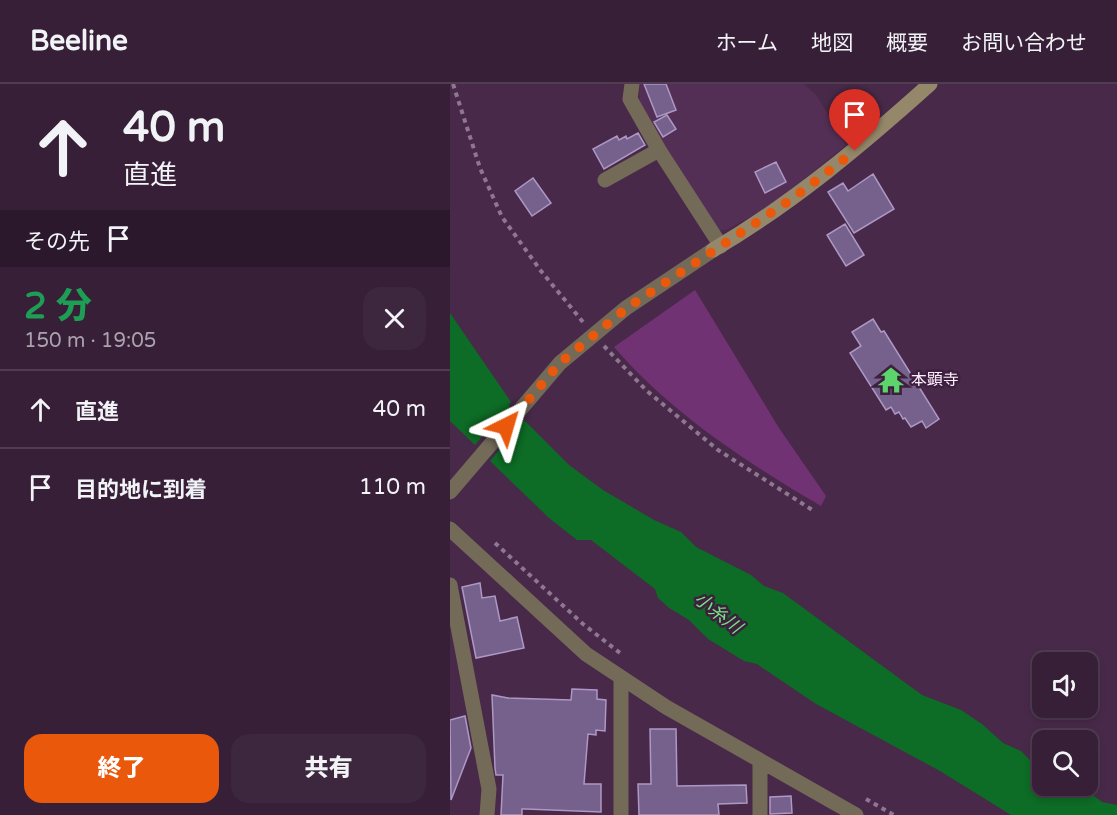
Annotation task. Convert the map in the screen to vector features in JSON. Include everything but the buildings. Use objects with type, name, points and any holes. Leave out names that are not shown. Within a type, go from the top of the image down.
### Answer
[{"type":"street","points":[[632,84],[630,99],[717,248]]},
{"type":"street","points":[[450,492],[560,363],[591,336],[627,308],[792,199],[842,161],[930,84]]},
{"type":"street","points":[[605,180],[659,150]]},
{"type":"street","points":[[450,529],[586,654],[666,706],[856,815]]},
{"type":"street","points":[[450,585],[489,789],[487,815]]},
{"type":"street","points":[[621,678],[621,815]]},
{"type":"street","points":[[760,761],[760,815]]},
{"type":"path","points":[[487,536],[583,624],[623,656]]},
{"type":"path","points":[[863,797],[894,815]]},
{"type":"shaded area","points":[[640,84],[804,84],[817,96],[846,145],[772,205],[726,230],[716,230],[644,116],[639,99]]},
{"type":"shaded area","points":[[695,290],[779,428],[826,496],[821,506],[765,472],[711,435],[660,394],[614,347]]},
{"type":"water","points":[[450,313],[511,402],[475,445],[450,421]]},
{"type":"water","points":[[524,420],[569,465],[603,490],[654,520],[681,532],[696,547],[751,575],[764,586],[783,593],[922,695],[961,710],[982,724],[1003,743],[1021,751],[1032,762],[1032,796],[1094,796],[1102,802],[1117,805],[1117,815],[1011,815],[940,771],[816,704],[757,664],[744,661],[708,639],[689,620],[658,598],[655,589],[591,540],[577,540],[549,518],[490,461]]},
{"type":"waterway","name":"小糸川","points":[[450,365],[533,461],[546,471]]},
{"type":"place","name":"本顕寺","points":[[891,380]]},
{"type":"route","points":[[506,426],[560,363],[591,336],[627,308],[792,199],[855,151]]}]
